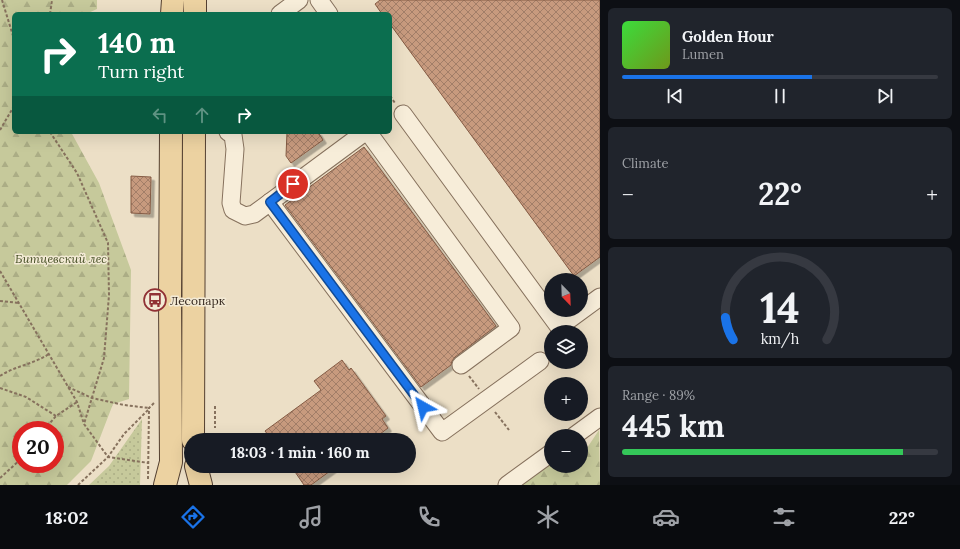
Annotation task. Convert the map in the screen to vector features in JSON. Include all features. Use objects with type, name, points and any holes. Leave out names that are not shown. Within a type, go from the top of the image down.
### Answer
[{"type":"main road","points":[[172,0],[172,12]]},
{"type":"main road","points":[[194,12],[195,0]]},
{"type":"main road","points":[[165,485],[171,462],[171,134]]},
{"type":"main road","points":[[193,433],[194,134]]},
{"type":"main road","points":[[198,473],[201,485]]},
{"type":"lane","points":[[283,12],[299,0]]},
{"type":"lane","points":[[319,0],[328,12]]},
{"type":"lane","points":[[403,114],[559,327],[600,297]]},
{"type":"lane","points":[[231,134],[233,135],[235,149],[231,203],[233,210],[245,216],[254,214],[362,134]]},
{"type":"lane","points":[[369,134],[512,328],[461,365]]},
{"type":"lane","points":[[270,202],[442,432],[540,361]]},
{"type":"lane","points":[[584,429],[600,417]]},
{"type":"lane","points":[[507,485],[544,458]]},
{"type":"path","points":[[2,0],[12,32]]},
{"type":"path","points":[[50,12],[52,0]]},
{"type":"path","points":[[0,130],[12,109]]},
{"type":"path","points":[[51,134],[77,174],[108,243],[109,295],[104,358],[84,424]]},
{"type":"path","points":[[0,271],[77,402],[84,424],[108,457],[149,464]]},
{"type":"path","points":[[0,301],[19,303]]},
{"type":"path","points":[[0,376],[6,372],[41,360],[49,354]]},
{"type":"path","points":[[67,386],[92,398],[124,405],[149,408]]},
{"type":"path","points":[[0,388],[26,397],[56,416]]},
{"type":"path","points":[[52,421],[56,416],[77,402]]},
{"type":"path","points":[[78,485],[108,457],[124,434],[153,403]]},
{"type":"path","points":[[215,406],[215,428]]},
{"type":"path","points":[[148,485],[149,408]]},
{"type":"path","points":[[0,478],[12,468]]},
{"type":"green space","name":"Битцевский лес","points":[[0,0],[97,0],[97,9],[90,12],[12,12],[12,134],[72,134],[99,183],[131,270],[129,399],[113,404],[91,461],[67,485],[0,485]]},
{"type":"green space","points":[[142,419],[140,485],[89,485],[109,466]]},
{"type":"green space","points":[[599,430],[600,485],[519,485],[544,467],[544,473],[588,473],[588,446]]},
{"type":"building","points":[[380,0],[600,0],[600,257],[578,273],[572,273],[392,27],[392,12],[381,12],[375,4]]},
{"type":"building","points":[[287,134],[319,134],[323,140],[291,163],[286,156]]},
{"type":"building","points":[[364,147],[496,326],[455,357],[451,365],[421,387],[285,205]]},
{"type":"building","points":[[131,176],[151,177],[150,214],[131,213]]},
{"type":"building","points":[[342,360],[349,370],[351,368],[386,416],[382,419],[388,428],[381,433],[267,433],[265,431],[321,390],[314,381]]},
{"type":"building","points":[[296,473],[327,473],[311,485],[304,485]]},
{"type":"place","name":"Лесопарк","points":[[155,300]]},
{"type":"route","points":[[293,184],[270,202],[423,407]]}]
